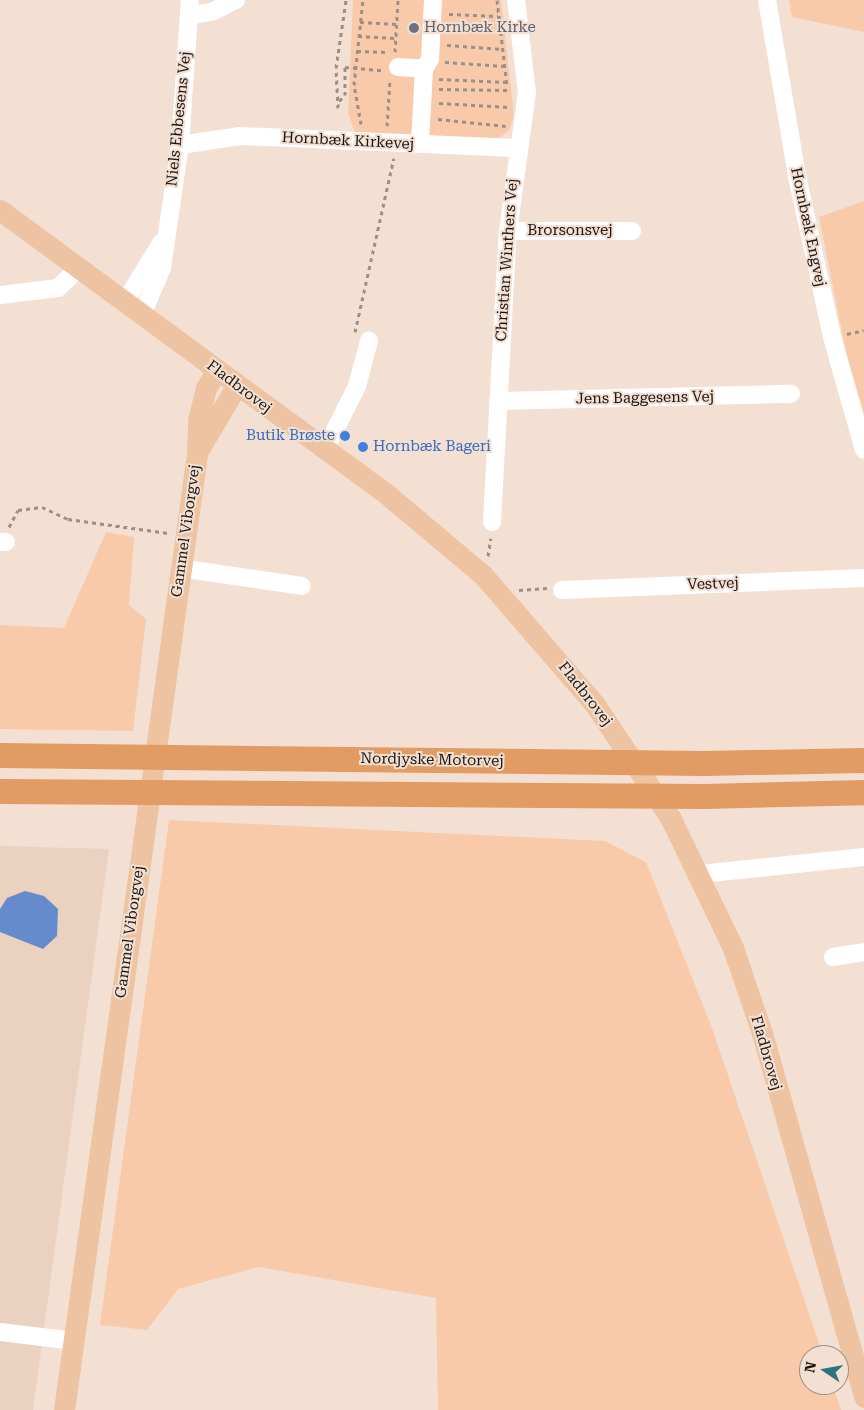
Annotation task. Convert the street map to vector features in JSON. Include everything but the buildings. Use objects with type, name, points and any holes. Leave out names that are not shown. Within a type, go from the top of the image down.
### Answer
[{"type":"highway","points":[[0,745],[192,757]]},
{"type":"highway","name":"Nordjyske Motorvej","points":[[0,755],[694,763],[864,760]]},
{"type":"highway","points":[[0,791],[105,793],[864,792]]},
{"type":"highway","points":[[0,796],[105,793]]},
{"type":"main road","name":"Fladbrovej","points":[[0,210],[390,497],[484,575],[596,706],[648,780],[696,866],[762,1033],[864,1397]]},
{"type":"main road","name":"Gammel Viborgvej","points":[[64,1410],[197,454],[202,402],[217,370]]},
{"type":"main road","name":"Gammel Viborgvej","points":[[197,454],[237,385]]},
{"type":"street","points":[[189,8],[214,12],[236,0]]},
{"type":"street","name":"Christian Winthers Vej","points":[[492,522],[508,231],[516,148],[527,93],[516,0]]},
{"type":"street","name":"Hornbæk Engvej","points":[[767,0],[823,299],[864,450]]},
{"type":"street","name":"Niels Ebbesens Vej","points":[[142,315],[157,287],[180,145],[189,8]]},
{"type":"street","points":[[396,60],[426,73]]},
{"type":"street","name":"Hornbæk Kirkevej","points":[[180,145],[240,136],[398,143],[426,73],[516,148]]},
{"type":"street","name":"Brorsonsvej","points":[[508,231],[632,230]]},
{"type":"street","name":"Niels Ebbesens Vej","points":[[124,302],[164,238]]},
{"type":"street","points":[[0,295],[58,288],[78,269]]},
{"type":"street","points":[[325,450],[357,386],[361,339]]},
{"type":"street","name":"Jens Baggesens Vej","points":[[498,401],[791,394]]},
{"type":"street","points":[[180,568],[302,586]]},
{"type":"street","name":"Vestvej","points":[[562,590],[864,578]]},
{"type":"street","points":[[696,866],[864,857]]},
{"type":"street","points":[[833,957],[864,952]]},
{"type":"street","points":[[0,1332],[74,1341]]},
{"type":"path","points":[[338,108],[336,68],[346,0]]},
{"type":"path","points":[[362,0],[356,68],[359,124],[366,125]]},
{"type":"path","points":[[357,51],[396,60],[398,0]]},
{"type":"path","points":[[497,0],[509,96]]},
{"type":"path","points":[[387,127],[426,73],[498,16]]},
{"type":"path","points":[[360,22],[396,24]]},
{"type":"path","points":[[426,73],[500,32]]},
{"type":"path","points":[[358,36],[396,38]]},
{"type":"path","points":[[426,73],[502,49]]},
{"type":"path","points":[[426,73],[504,66]]},
{"type":"path","points":[[338,101],[345,94],[346,67],[391,68],[387,127]]},
{"type":"path","points":[[426,73],[507,82]]},
{"type":"path","points":[[426,73],[508,90]]},
{"type":"path","points":[[426,73],[510,108]]},
{"type":"path","points":[[426,73],[509,124],[497,133]]},
{"type":"path","points":[[510,102],[510,115]]},
{"type":"path","points":[[382,127],[387,127]]},
{"type":"path","points":[[361,339],[398,143]]},
{"type":"path","points":[[3,542],[11,518],[18,510],[42,507],[68,519],[185,535]]},
{"type":"path","points":[[484,575],[492,522]]},
{"type":"path","points":[[503,597],[529,586],[562,590]]},
{"type":"shaded area","points":[[353,0],[501,0],[514,115],[509,131],[497,139],[355,132],[348,114]]},
{"type":"shaded area","points":[[789,0],[864,0],[864,32],[792,17]]},
{"type":"shaded area","points":[[864,201],[864,413],[846,352],[819,217]]},
{"type":"shaded area","points":[[106,532],[134,537],[129,605],[146,619],[133,731],[0,729],[0,625],[64,628]]},
{"type":"shaded area","points":[[169,820],[605,841],[646,862],[712,1028],[820,1345],[799,1345],[799,1395],[836,1395],[841,1410],[438,1410],[436,1298],[259,1267],[178,1289],[147,1330],[100,1325]]},
{"type":"shaded area","points":[[0,846],[109,849],[33,1410],[0,1410]]},
{"type":"water","points":[[25,891],[44,896],[58,909],[57,936],[43,949],[0,932],[0,909],[7,898]]},
{"type":"place","name":"Hornbæk Kirke","points":[[414,28]]},
{"type":"place","name":"Butik Brøste","points":[[345,436]]},
{"type":"place","name":"Hornbæk Bageri","points":[[363,447]]}]
